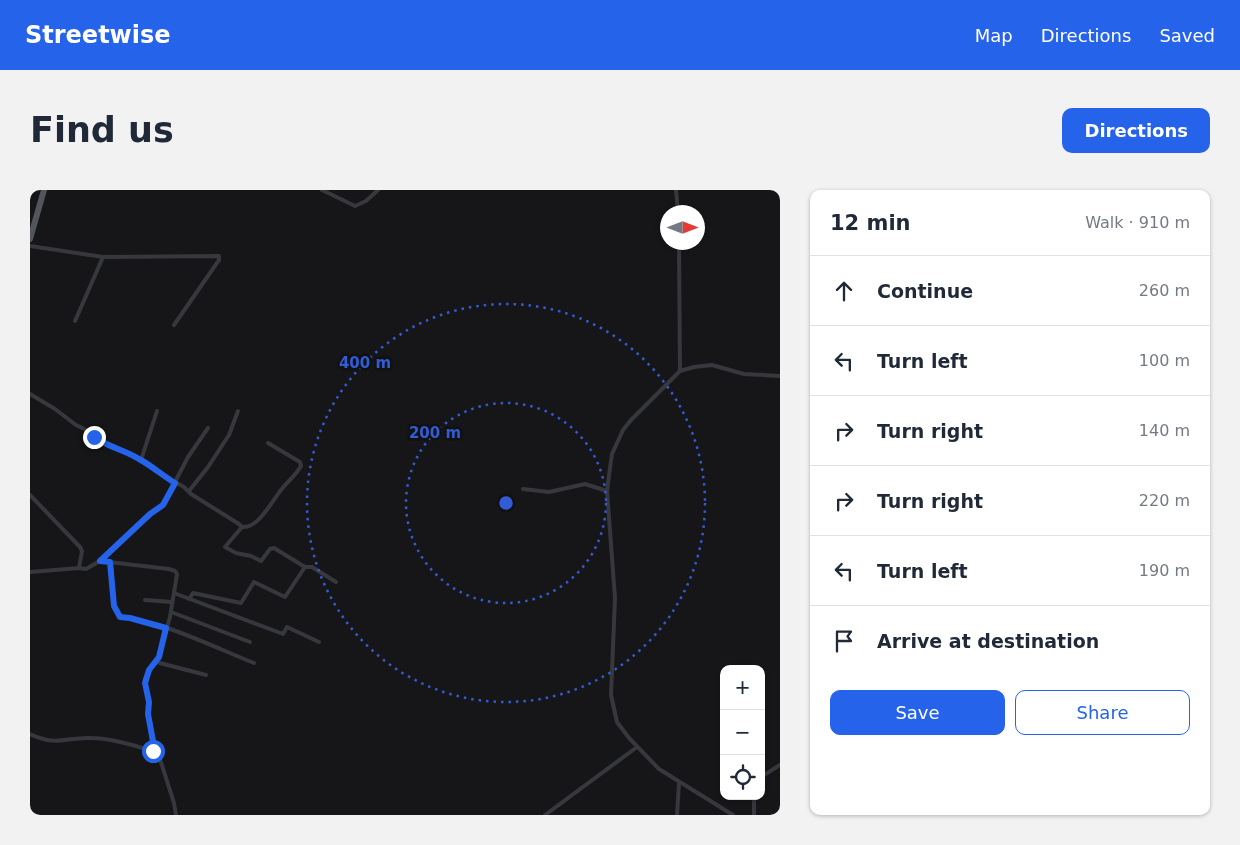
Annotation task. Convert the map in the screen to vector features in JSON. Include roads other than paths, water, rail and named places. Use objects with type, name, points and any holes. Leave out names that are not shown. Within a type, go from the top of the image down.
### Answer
[{"type":"main road","points":[[30,239],[44,190]]},
{"type":"street","points":[[322,190],[355,206],[366,201],[378,190]]},
{"type":"street","points":[[676,190],[677,205]]},
{"type":"street","points":[[30,246],[103,257],[219,256],[219,260],[174,325]]},
{"type":"street","points":[[679,250],[680,371]]},
{"type":"street","points":[[75,321],[103,257]]},
{"type":"street","points":[[733,815],[659,769],[637,747],[617,722],[612,695],[614,598],[608,491],[612,454],[623,430],[680,371],[712,365],[744,374],[780,376]]},
{"type":"street","points":[[30,394],[106,445],[141,460],[242,527]]},
{"type":"street","points":[[141,460],[156,411]]},
{"type":"street","points":[[189,491],[225,441],[238,411]]},
{"type":"street","points":[[30,572],[86,569],[100,561],[150,514],[163,505],[188,457],[208,428]]},
{"type":"street","points":[[268,443],[300,462],[301,466],[255,522],[250,526],[242,527],[225,546],[236,553],[251,556],[260,561],[270,549],[274,548],[305,567],[312,567],[336,582]]},
{"type":"street","points":[[523,489],[549,492],[585,484],[608,491]]},
{"type":"street","points":[[30,495],[80,547],[82,551],[79,568]]},
{"type":"street","points":[[100,561],[169,569],[175,571],[178,579],[171,612],[156,662],[149,670],[145,683],[155,752]]},
{"type":"street","points":[[110,562],[114,606],[120,617],[166,628],[254,663]]},
{"type":"street","points":[[189,599],[193,593],[198,593],[241,603],[254,582],[285,597],[305,567]]},
{"type":"street","points":[[174,593],[283,634],[287,627],[319,642]]},
{"type":"street","points":[[145,600],[172,602]]},
{"type":"street","points":[[171,612],[250,642]]},
{"type":"street","points":[[156,662],[206,674]]},
{"type":"street","points":[[30,734],[53,742],[78,738],[98,738],[155,752],[159,756],[174,802],[176,815]]},
{"type":"street","points":[[547,814],[637,747]]},
{"type":"street","points":[[765,774],[780,765]]},
{"type":"street","points":[[677,815],[679,783]]},
{"type":"street","points":[[754,800],[754,815]]}]
